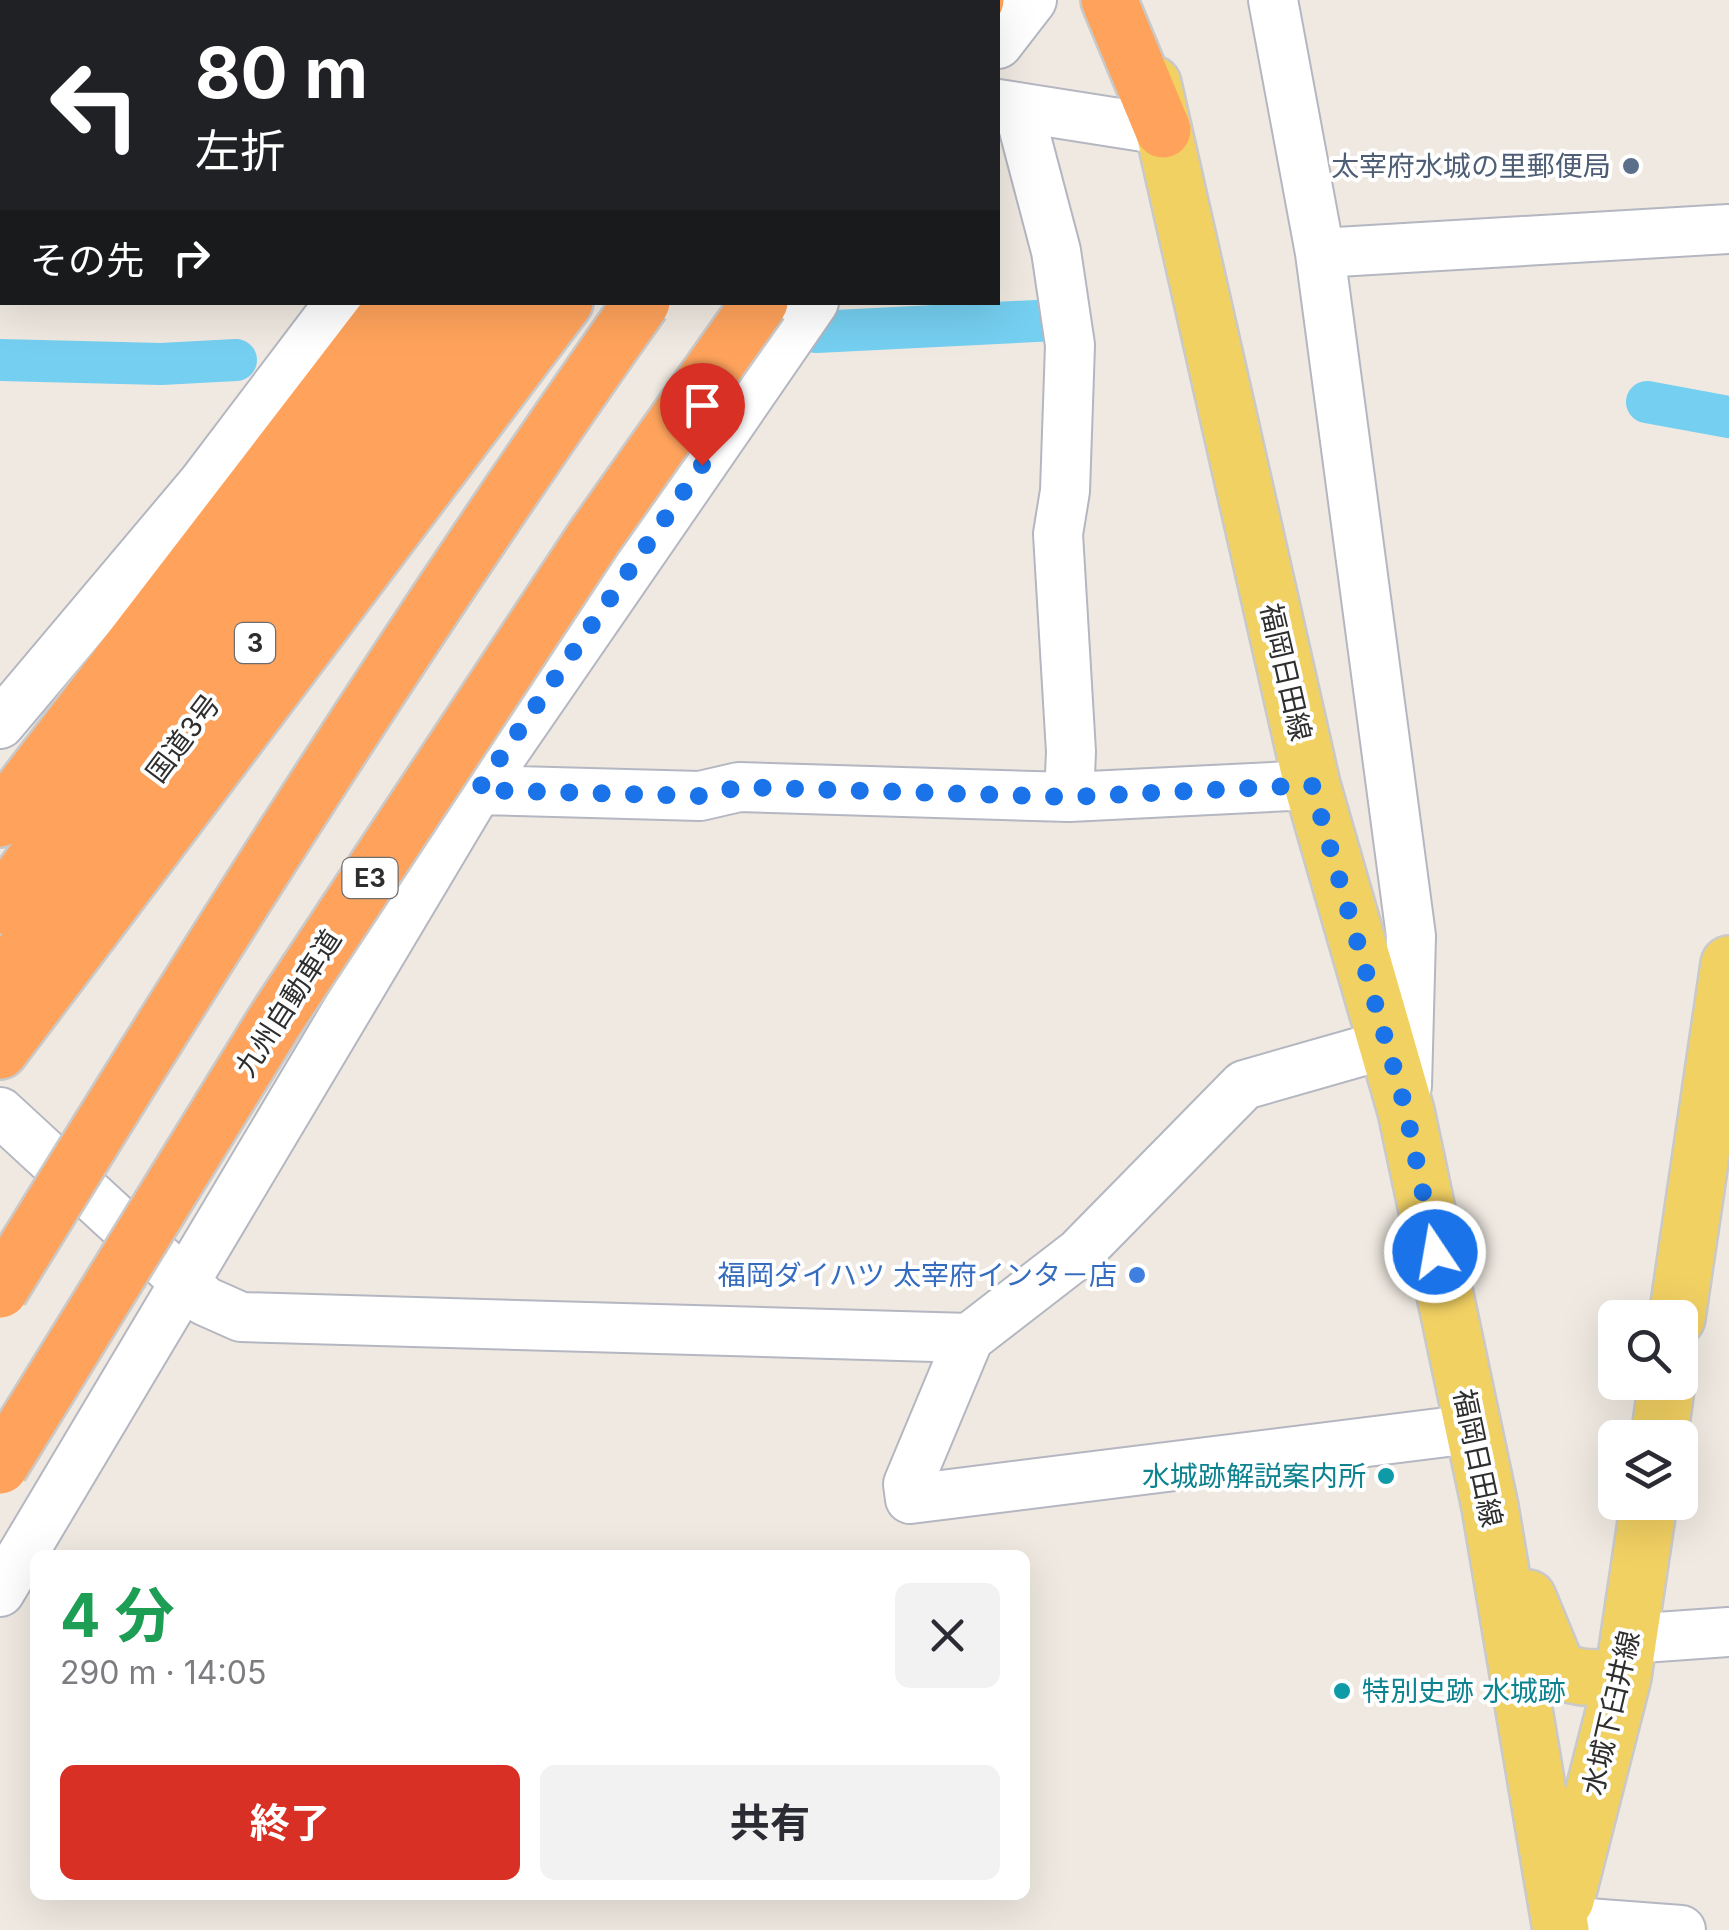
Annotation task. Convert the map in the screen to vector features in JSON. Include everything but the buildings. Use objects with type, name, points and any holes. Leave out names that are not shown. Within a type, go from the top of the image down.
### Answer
[{"type":"highway","points":[[1109,0],[1163,130]]},
{"type":"highway","points":[[0,819],[395,305]]},
{"type":"highway","name":"国道3号","points":[[0,906],[448,305]]},
{"type":"highway","name":"国道3号","points":[[0,982],[508,305]]},
{"type":"highway","points":[[0,1051],[564,305]]},
{"type":"highway","points":[[0,1290],[218,937],[510,488],[640,305]]},
{"type":"highway","name":"九州自動車道","points":[[0,1466],[276,1019],[593,539],[758,305]]},
{"type":"main road","name":"福岡日田線","points":[[1134,0],[1312,785],[1384,1045],[1406,1110],[1490,1508],[1563,1927]]},
{"type":"main road","points":[[1680,1300],[1729,964]]},
{"type":"main road","points":[[1490,1508],[1556,1666],[1574,1676],[1626,1658]]},
{"type":"main road","name":"水城下臼井線","points":[[1563,1927],[1626,1658],[1647,1520]]},
{"type":"street","points":[[1000,41],[1032,0]]},
{"type":"street","points":[[1273,0],[1320,252],[1411,936],[1406,1110]]},
{"type":"street","points":[[1069,797],[1072,752],[1058,534],[1065,492],[1070,345],[1056,251],[1008,106],[1163,130]]},
{"type":"street","points":[[1320,252],[1729,229]]},
{"type":"street","points":[[0,724],[203,483],[338,305]]},
{"type":"street","points":[[0,1592],[478,790],[812,305]]},
{"type":"street","points":[[478,790],[700,796],[740,787],[1069,797],[1312,785]]},
{"type":"street","points":[[1384,1045],[1244,1085],[1079,1252],[969,1338],[908,1484],[910,1499],[1471,1429]]},
{"type":"street","points":[[0,1112],[205,1301],[241,1317],[969,1338]]},
{"type":"street","points":[[1626,1658],[1729,1632]]},
{"type":"street","points":[[1563,1927],[1681,1930]]},
{"type":"waterway","points":[[816,332],[1056,320]]},
{"type":"waterway","points":[[0,360],[161,364],[236,360]]},
{"type":"waterway","points":[[1647,402],[1729,417]]},
{"type":"place","name":"太宰府水城の里郵便局","points":[[1631,166]]},
{"type":"place","name":"福岡ダイハツ 太宰府インタ－店","points":[[1137,1275]]},
{"type":"place","name":"水城跡解説案内所","points":[[1386,1476]]},
{"type":"place","name":"特別史跡 水城跡","points":[[1342,1691]]},
{"type":"route","points":[[702,465],[478,790],[700,796],[740,787],[1069,797],[1312,785],[1384,1045],[1406,1110],[1435,1252]]}]
